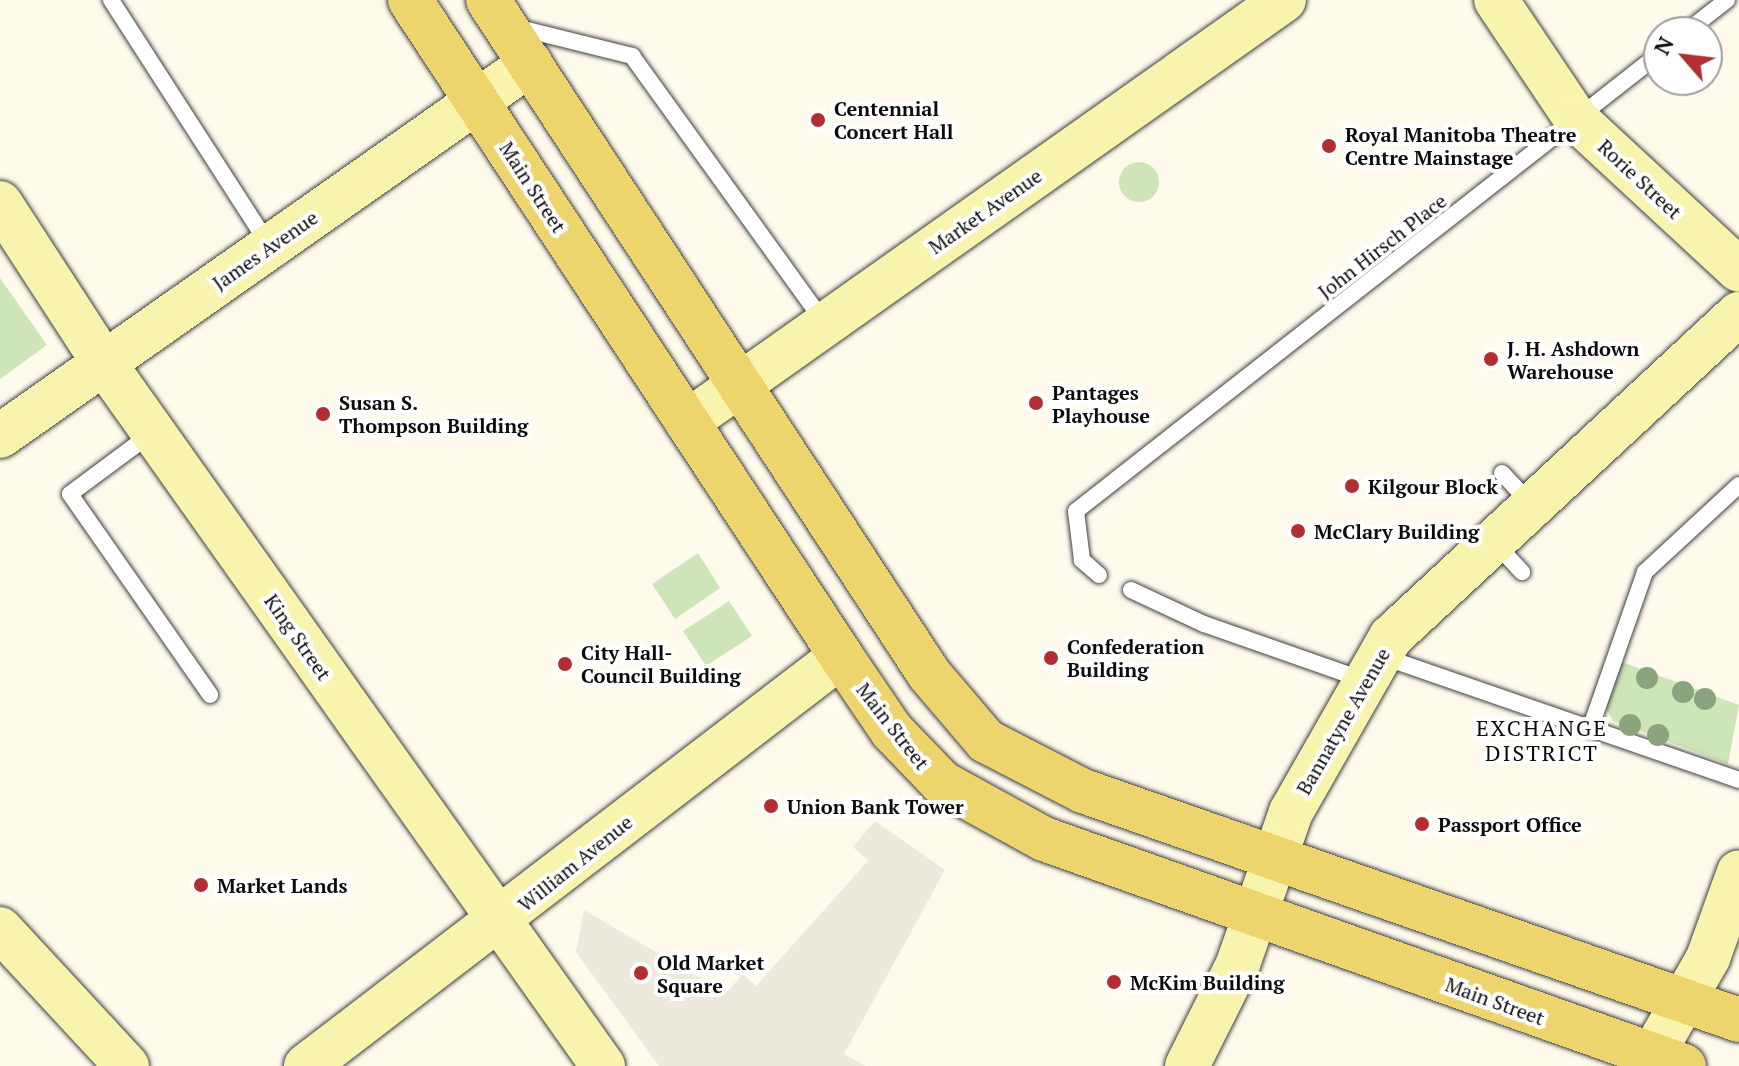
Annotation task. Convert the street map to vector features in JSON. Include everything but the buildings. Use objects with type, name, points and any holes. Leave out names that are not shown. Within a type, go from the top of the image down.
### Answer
[{"type":"main road","name":"Main Street","points":[[410,0],[841,656],[907,749],[963,799],[1033,835],[1661,1062]]},
{"type":"main road","name":"Market Avenue","points":[[687,422],[1284,0]]},
{"type":"main road","name":"Rorie Street","points":[[1496,0],[1576,119],[1739,270]]},
{"type":"main road","points":[[496,12],[737,385],[946,700],[986,741],[1083,791],[1739,1020]]},
{"type":"main road","name":"James Avenue","points":[[0,436],[530,64]]},
{"type":"main road","name":"King Street","points":[[0,203],[104,363],[603,1066]]},
{"type":"main road","name":"Bannatyne Avenue","points":[[1187,1066],[1255,916],[1291,812],[1371,668],[1508,557],[1533,505],[1739,314]]},
{"type":"main road","name":"William Avenue","points":[[306,1066],[501,923],[841,656]]},
{"type":"main road","points":[[1661,1062],[1739,872]]},
{"type":"main road","points":[[0,929],[127,1066]]},
{"type":"lane","points":[[111,0],[270,247]]},
{"type":"lane","points":[[1706,16],[1727,0]]},
{"type":"lane","points":[[496,12],[632,56],[825,323]]},
{"type":"lane","name":"John Hirsch Place","points":[[1099,575],[1082,560],[1076,511],[1643,67]]},
{"type":"lane","points":[[154,432],[70,494],[210,695]]},
{"type":"lane","points":[[1502,473],[1533,505]]},
{"type":"lane","points":[[1590,729],[1645,572],[1739,485]]},
{"type":"lane","points":[[1131,590],[1204,624],[1590,729],[1739,780]]},
{"type":"green space","points":[[1139,162],[1153,168],[1159,182],[1153,196],[1139,202],[1125,196],[1119,182],[1125,168]]},
{"type":"green space","points":[[0,278],[47,345],[0,379]]},
{"type":"green space","points":[[698,553],[720,588],[675,619],[652,584]]},
{"type":"green space","points":[[729,601],[752,636],[706,666],[683,631]]},
{"type":"green space","points":[[1622,662],[1739,705],[1728,764],[1613,721],[1606,707]]},
{"type":"shaded area","points":[[875,821],[945,870],[844,1054],[866,1066],[659,1066],[576,952],[584,910],[726,993],[743,974],[756,986],[868,861],[853,847]]},
{"type":"place","name":"Centennial Concert Hall","points":[[818,120]]},
{"type":"place","name":"Royal Manitoba Theatre Centre Mainstage","points":[[1329,146]]},
{"type":"place","name":"J. H. Ashdown Warehouse","points":[[1491,359]]},
{"type":"place","name":"Pantages Playhouse","points":[[1036,403]]},
{"type":"place","name":"Susan S. Thompson Building","points":[[323,414]]},
{"type":"place","name":"Kilgour Block","points":[[1352,486]]},
{"type":"place","name":"McClary Building","points":[[1298,531]]},
{"type":"place","name":"Confederation Building","points":[[1051,658]]},
{"type":"place","name":"City Hall- Council Building","points":[[565,664]]},
{"type":"place","name":"Union Bank Tower","points":[[771,806]]},
{"type":"place","name":"Passport Office","points":[[1422,824]]},
{"type":"place","name":"Market Lands","points":[[201,885]]},
{"type":"place","name":"Old Market Square","points":[[641,973]]},
{"type":"place","name":"McKim Building","points":[[1114,982]]},
{"type":"district","name":"EXCHANGE DISTRICT","points":[[1542,740]]}]
